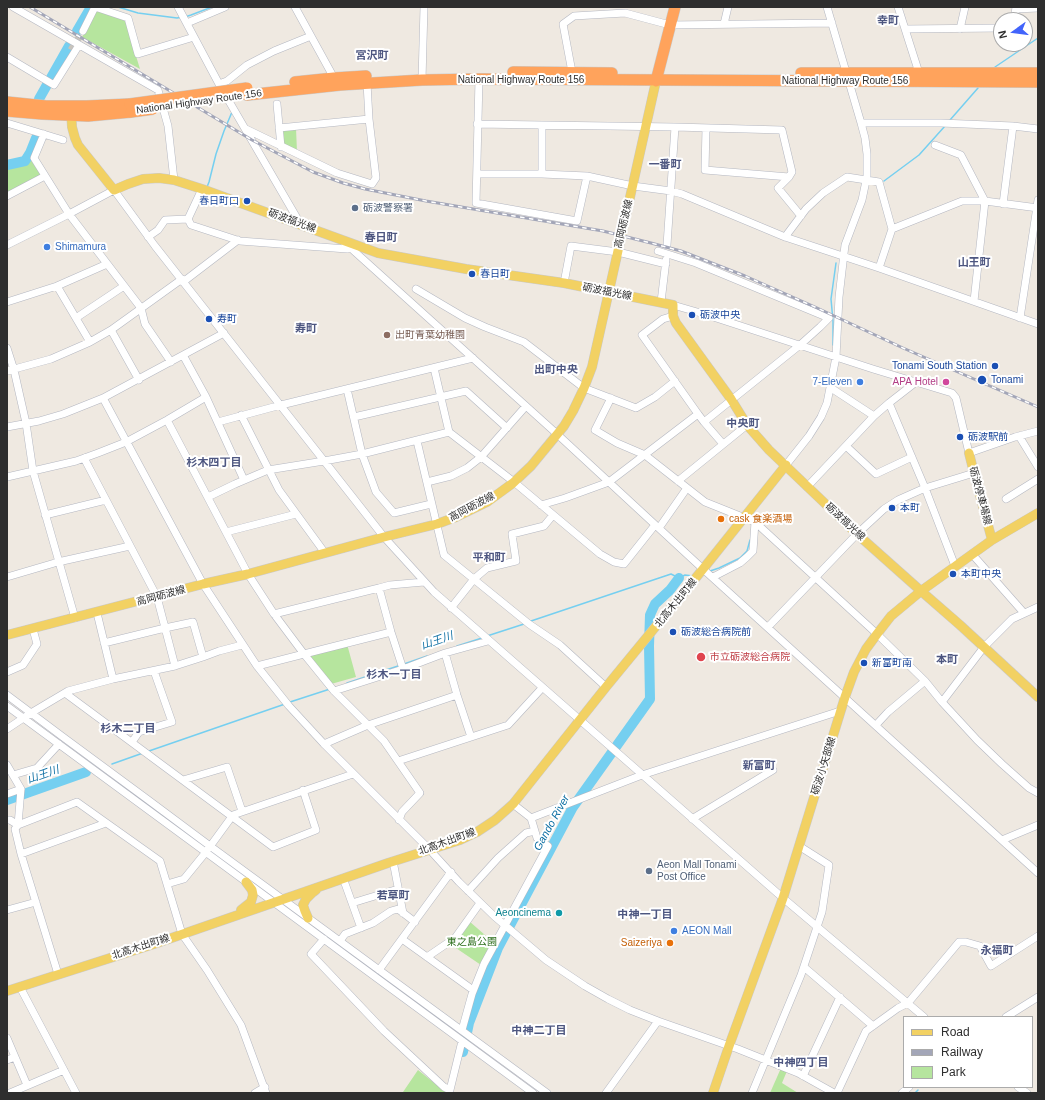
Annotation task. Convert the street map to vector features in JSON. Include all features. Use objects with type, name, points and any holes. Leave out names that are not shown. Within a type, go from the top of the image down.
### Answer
[{"type":"highway","points":[[657,77],[675,7]]},
{"type":"highway","name":"National Highway Route 156","points":[[7,111],[71,111],[130,108],[334,78],[422,77],[572,72],[657,77]]},
{"type":"highway","name":"National Highway Route 156","points":[[247,91],[367,84],[422,77],[479,79],[920,77],[1038,73]]},
{"type":"highway","name":"National Highway Route 156","points":[[920,77],[1038,82]]},
{"type":"highway","name":"National Highway Route 156","points":[[7,102],[46,106],[71,111]]},
{"type":"main road","name":"高岡砺波線","points":[[7,636],[437,524],[456,517],[487,502],[514,482],[532,466],[564,426],[584,388],[592,367],[657,77]]},
{"type":"main road","points":[[71,111],[75,138],[78,145],[114,190]]},
{"type":"main road","name":"砺波福光線","points":[[114,190],[143,179],[159,178],[174,180],[301,224],[378,253],[466,269],[564,283],[673,305]]},
{"type":"main road","points":[[673,305],[673,316]]},
{"type":"main road","name":"砺波福光線","points":[[673,316],[676,323],[731,399],[747,425],[769,450],[857,534],[960,624],[1038,698]]},
{"type":"main road","name":"砺波停車場線","points":[[969,453],[992,540]]},
{"type":"main road","name":"北高木出町線","points":[[7,991],[182,934],[429,849],[460,840],[477,832],[495,820],[513,804],[786,465]]},
{"type":"main road","name":"砺波小矢部線","points":[[713,1093],[783,898],[840,711],[854,672],[866,649],[891,616],[921,591],[992,540],[1038,513]]},
{"type":"main road","points":[[308,918],[303,905],[306,899],[312,892],[334,881]]},
{"type":"main road","points":[[222,920],[245,908],[251,902],[253,895],[252,890],[246,882]]},
{"type":"street","points":[[13,7],[158,90],[168,126],[174,180]]},
{"type":"street","points":[[83,31],[95,7],[128,18],[138,54],[194,38]]},
{"type":"street","points":[[178,7],[219,84],[301,224]]},
{"type":"street","points":[[187,23],[225,7]]},
{"type":"street","points":[[295,7],[334,78]]},
{"type":"street","points":[[422,77],[424,7]]},
{"type":"street","points":[[724,24],[728,7]]},
{"type":"street","points":[[786,465],[822,417],[828,402],[836,357],[839,297],[845,245],[862,200],[866,180],[867,154],[865,138],[827,7]]},
{"type":"street","points":[[898,7],[920,77]]},
{"type":"street","points":[[960,28],[965,7]]},
{"type":"street","points":[[1016,8],[1038,8]]},
{"type":"street","points":[[572,72],[563,24],[574,16],[625,10],[670,25],[832,23]]},
{"type":"street","points":[[905,29],[993,28]]},
{"type":"street","points":[[219,84],[227,80],[247,64],[311,36]]},
{"type":"street","points":[[7,57],[54,85],[79,45]]},
{"type":"street","points":[[51,83],[71,50]]},
{"type":"street","points":[[479,79],[476,203],[577,221],[587,176]]},
{"type":"street","points":[[245,129],[337,173],[372,184],[376,178],[369,119],[367,84]]},
{"type":"street","points":[[277,104],[281,147]]},
{"type":"street","points":[[279,128],[369,119]]},
{"type":"street","points":[[7,123],[63,140]]},
{"type":"street","points":[[861,123],[941,123],[1013,126],[1038,130]]},
{"type":"street","points":[[477,124],[646,126],[782,130],[792,172],[778,188],[801,216]]},
{"type":"street","points":[[542,124],[542,174]]},
{"type":"street","points":[[1003,204],[1013,126]]},
{"type":"street","points":[[667,245],[675,127]]},
{"type":"street","points":[[706,128],[705,170],[789,177]]},
{"type":"street","points":[[44,134],[34,158],[69,214],[141,308],[145,324],[171,362]]},
{"type":"street","points":[[935,144],[961,155],[986,201],[974,301]]},
{"type":"street","points":[[477,174],[587,176],[633,186],[671,191],[682,194],[785,237],[879,268],[1038,324]]},
{"type":"street","points":[[7,196],[45,176]]},
{"type":"street","points":[[785,237],[806,209],[823,193],[847,177],[879,182],[892,229],[879,268]]},
{"type":"street","points":[[188,219],[202,189]]},
{"type":"street","points":[[7,245],[114,190],[148,237],[384,537],[424,582],[488,641],[692,819],[923,1016]]},
{"type":"street","points":[[1020,318],[1038,200]]},
{"type":"street","points":[[892,229],[962,201],[986,201],[1037,208]]},
{"type":"street","points":[[148,237],[158,230],[165,220],[188,219]]},
{"type":"street","points":[[188,219],[191,225],[238,240],[347,249],[350,247]]},
{"type":"street","points":[[10,371],[51,359],[90,342],[111,330],[238,240]]},
{"type":"street","points":[[342,240],[1038,872]]},
{"type":"street","points":[[564,283],[571,246],[618,252],[666,264]]},
{"type":"street","points":[[658,251],[696,263],[829,318],[800,345],[704,422]]},
{"type":"street","points":[[661,302],[666,253]]},
{"type":"street","points":[[7,302],[57,286],[107,264]]},
{"type":"street","points":[[57,286],[90,342]]},
{"type":"street","points":[[76,318],[124,286]]},
{"type":"street","points":[[416,289],[465,318],[524,342],[584,388],[636,408],[655,397],[675,382]]},
{"type":"street","points":[[673,305],[952,393],[956,398],[969,453],[1038,431]]},
{"type":"street","points":[[673,316],[663,319],[642,335],[698,414],[723,444]]},
{"type":"street","points":[[111,330],[139,380]]},
{"type":"street","points":[[7,427],[63,414],[103,398],[224,333]]},
{"type":"street","points":[[7,348],[10,371],[26,423],[33,471],[75,618]]},
{"type":"street","points":[[183,355],[206,397],[244,480]]},
{"type":"street","points":[[218,422],[473,358]]},
{"type":"street","points":[[434,368],[449,432],[514,482],[600,554],[614,562],[624,564],[687,488]]},
{"type":"street","points":[[807,487],[874,416],[916,382]]},
{"type":"street","points":[[831,388],[874,416]]},
{"type":"street","points":[[347,389],[362,454],[376,492],[394,513],[431,504]]},
{"type":"street","points":[[354,417],[466,391],[507,428]]},
{"type":"street","points":[[7,477],[84,458],[126,442],[206,397]]},
{"type":"street","points":[[103,398],[203,584],[257,666],[289,706],[352,774],[429,849],[480,903],[546,960],[585,986],[630,1010],[766,1060],[803,1076],[834,1093]]},
{"type":"street","points":[[611,398],[595,430],[617,443],[645,455],[705,502],[756,522],[877,634],[925,681],[976,740],[1029,788],[1038,793]]},
{"type":"street","points":[[889,403],[925,488],[955,566]]},
{"type":"street","points":[[427,482],[451,476],[467,468],[481,457],[526,406]]},
{"type":"street","points":[[541,505],[609,482],[698,414]]},
{"type":"street","points":[[241,415],[279,490],[325,553]]},
{"type":"street","points":[[167,420],[248,574],[274,614],[334,691],[384,741],[420,793],[402,812],[399,820]]},
{"type":"street","points":[[678,481],[747,425]]},
{"type":"street","points":[[208,497],[268,470],[362,454],[449,432]]},
{"type":"street","points":[[1019,436],[1038,467]]},
{"type":"street","points":[[418,441],[431,504],[444,555],[530,624],[560,645],[606,687]]},
{"type":"street","points":[[846,446],[876,474],[912,458]]},
{"type":"street","points":[[84,458],[157,597],[175,666]]},
{"type":"street","points":[[768,627],[857,534],[884,509],[898,500],[925,488],[974,473]]},
{"type":"street","points":[[1006,499],[1038,479]]},
{"type":"street","points":[[45,515],[106,500]]},
{"type":"street","points":[[226,532],[296,514]]},
{"type":"street","points":[[451,608],[486,568],[516,561],[512,534],[544,526],[553,514]]},
{"type":"street","points":[[713,577],[740,563],[752,551],[756,522]]},
{"type":"street","points":[[8,574],[130,546]]},
{"type":"street","points":[[972,554],[1024,613]]},
{"type":"street","points":[[274,614],[390,585],[424,582]]},
{"type":"street","points":[[379,588],[403,669]]},
{"type":"street","points":[[942,702],[984,647],[1012,619],[1038,607]]},
{"type":"street","points":[[97,612],[113,679]]},
{"type":"street","points":[[104,643],[193,622],[203,657]]},
{"type":"street","points":[[7,672],[23,665],[37,644],[34,628]]},
{"type":"street","points":[[257,666],[391,632]]},
{"type":"street","points":[[334,691],[403,669],[445,653],[488,641]]},
{"type":"street","points":[[7,729],[68,691],[113,679],[175,666],[219,650],[242,645]]},
{"type":"street","points":[[445,653],[471,737]]},
{"type":"street","points":[[132,742],[140,732],[172,722],[154,671]]},
{"type":"street","points":[[876,725],[888,712],[925,681]]},
{"type":"street","points":[[398,761],[508,725],[542,688]]},
{"type":"street","points":[[65,693],[273,847],[316,830],[303,790]]},
{"type":"street","points":[[7,694],[208,849],[246,882],[308,918],[547,1093]]},
{"type":"street","points":[[324,744],[368,725],[457,695]]},
{"type":"street","points":[[7,706],[278,900],[324,939],[533,1093]]},
{"type":"street","points":[[531,818],[642,775],[840,711]]},
{"type":"street","points":[[13,775],[37,768],[59,744]]},
{"type":"street","points":[[7,765],[21,790],[18,825],[15,829],[21,854],[58,974]]},
{"type":"street","points":[[183,780],[227,767],[242,812]]},
{"type":"street","points":[[692,819],[773,770]]},
{"type":"street","points":[[167,884],[184,879],[233,814],[352,774]]},
{"type":"street","points":[[7,794],[21,790]]},
{"type":"street","points":[[18,825],[78,802],[160,861],[182,934],[207,970],[241,1025],[266,1090],[255,1093]]},
{"type":"street","points":[[462,1030],[473,990],[484,964],[548,846],[537,838],[531,818],[513,804]]},
{"type":"street","points":[[7,820],[10,820],[18,825]]},
{"type":"street","points":[[21,854],[106,823]]},
{"type":"street","points":[[1002,840],[1038,825]]},
{"type":"street","points":[[468,891],[498,858],[526,833],[535,831]]},
{"type":"street","points":[[752,1093],[804,967],[822,912],[829,865],[799,846]]},
{"type":"street","points":[[393,861],[403,913]]},
{"type":"street","points":[[379,970],[451,872]]},
{"type":"street","points":[[343,878],[361,928]]},
{"type":"street","points":[[352,903],[398,889]]},
{"type":"street","points":[[7,910],[36,902]]},
{"type":"street","points":[[427,957],[455,938],[480,903]]},
{"type":"street","points":[[340,941],[344,934],[374,923],[391,911],[398,909],[415,922]]},
{"type":"street","points":[[837,1093],[866,1031],[898,1008],[908,1003],[959,942],[966,942],[980,946],[991,966],[1038,936]]},
{"type":"street","points":[[324,939],[311,954],[384,1030],[444,1087],[450,1090],[462,1041]]},
{"type":"street","points":[[402,939],[473,990]]},
{"type":"street","points":[[804,967],[873,1026]]},
{"type":"street","points":[[20,987],[76,1093]]},
{"type":"street","points":[[803,1076],[840,997]]},
{"type":"street","points":[[1008,1016],[1038,997]]},
{"type":"street","points":[[606,1093],[658,1021]]},
{"type":"street","points":[[7,1038],[27,1085]]},
{"type":"street","points":[[7,1060],[15,1057]]},
{"type":"street","points":[[10,1093],[64,1070]]},
{"type":"green space","points":[[96,10],[125,20],[140,69],[82,37]]},
{"type":"green space","points":[[296,128],[297,152],[284,146],[282,131]]},
{"type":"green space","points":[[27,154],[41,175],[7,193],[7,162],[20,159]]},
{"type":"green space","points":[[347,644],[356,677],[331,684],[307,654]]},
{"type":"green space","name":"東之島公園","points":[[469,921],[493,942],[481,965],[450,944]]},
{"type":"green space","points":[[781,1068],[787,1071],[782,1083],[798,1093],[770,1093]]},
{"type":"green space","points":[[418,1070],[438,1086],[447,1093],[403,1092]]},
{"type":"waterway","points":[[77,31],[91,7]]},
{"type":"waterway","points":[[118,7],[138,13],[177,18],[182,17]]},
{"type":"waterway","points":[[185,17],[212,7]]},
{"type":"waterway","points":[[995,67],[1038,38]]},
{"type":"waterway","points":[[39,99],[69,46]]},
{"type":"waterway","points":[[950,120],[978,88]]},
{"type":"waterway","points":[[207,187],[216,154],[232,112]]},
{"type":"waterway","points":[[884,181],[919,155],[945,126]]},
{"type":"waterway","points":[[7,165],[25,161],[36,138]]},
{"type":"waterway","points":[[833,345],[831,299],[836,263]]},
{"type":"waterway","name":"山王川","points":[[710,571],[740,558],[747,551],[750,540]]},
{"type":"waterway","name":"山王川","points":[[531,621],[671,574],[679,578],[685,575],[693,576]]},
{"type":"waterway","name":"Gando River","points":[[463,1052],[469,1023],[498,948],[573,807],[650,699],[650,615],[655,604],[670,590],[679,578]]},
{"type":"waterway","name":"山王川","points":[[487,636],[524,624]]},
{"type":"waterway","name":"山王川","points":[[457,646],[482,638]]},
{"type":"waterway","name":"山王川","points":[[404,664],[427,656]]},
{"type":"waterway","name":"山王川","points":[[347,683],[398,666]]},
{"type":"waterway","name":"山王川","points":[[290,702],[330,689]]},
{"type":"waterway","name":"山王川","points":[[149,751],[285,704]]},
{"type":"waterway","name":"山王川","points":[[112,764],[143,753]]},
{"type":"waterway","name":"山王川","points":[[7,800],[86,772]]},
{"type":"waterway","points":[[915,1093],[918,1090]]},
{"type":"tunnel","points":[[71,50],[83,31]]},
{"type":"railway","points":[[30,7],[252,140],[313,172],[365,189],[426,201],[603,231],[681,251],[745,276],[903,348],[1038,407]]},
{"type":"place","name":"春日町口","points":[[247,201]]},
{"type":"place","name":"砺波警察署","points":[[355,208]]},
{"type":"place","name":"Shimamura","points":[[47,247]]},
{"type":"place","name":"春日町","points":[[472,274]]},
{"type":"place","name":"砺波中央","points":[[692,315]]},
{"type":"place","name":"寿町","points":[[209,319]]},
{"type":"place","name":"出町青葉幼稚園","points":[[387,335]]},
{"type":"place","name":"Tonami South Station","points":[[995,366]]},
{"type":"place","name":"Tonami","points":[[982,380]]},
{"type":"place","name":"7-Eleven","points":[[860,382]]},
{"type":"place","name":"APA Hotel","points":[[946,382]]},
{"type":"place","name":"砺波駅前","points":[[960,437]]},
{"type":"place","name":"本町","points":[[892,508]]},
{"type":"place","name":"cask 食楽酒場","points":[[721,519]]},
{"type":"place","name":"本町中央","points":[[953,574]]},
{"type":"place","name":"砺波総合病院前","points":[[673,632]]},
{"type":"place","name":"市立砺波総合病院","points":[[701,657]]},
{"type":"place","name":"新富町南","points":[[864,663]]},
{"type":"place","name":"Aeon Mall Tonami Post Office","points":[[649,871]]},
{"type":"place","name":"Aeoncinema","points":[[559,913]]},
{"type":"place","name":"AEON Mall","points":[[674,931]]},
{"type":"place","name":"Saizeriya","points":[[670,943]]},
{"type":"district","name":"幸町","points":[[888,21]]},
{"type":"district","name":"宮沢町","points":[[372,56]]},
{"type":"district","name":"一番町","points":[[665,165]]},
{"type":"district","name":"春日町","points":[[381,238]]},
{"type":"district","name":"山王町","points":[[974,263]]},
{"type":"district","name":"寿町","points":[[306,329]]},
{"type":"district","name":"出町中央","points":[[556,370]]},
{"type":"district","name":"中央町","points":[[743,424]]},
{"type":"district","name":"杉木四丁目","points":[[214,463]]},
{"type":"district","name":"平和町","points":[[489,558]]},
{"type":"district","name":"本町","points":[[947,660]]},
{"type":"district","name":"杉木一丁目","points":[[394,675]]},
{"type":"district","name":"杉木二丁目","points":[[128,729]]},
{"type":"district","name":"新富町","points":[[759,766]]},
{"type":"district","name":"若草町","points":[[393,896]]},
{"type":"district","name":"中神一丁目","points":[[645,915]]},
{"type":"district","name":"永福町","points":[[997,951]]},
{"type":"district","name":"中神二丁目","points":[[539,1031]]},
{"type":"district","name":"中神四丁目","points":[[801,1063]]}]
